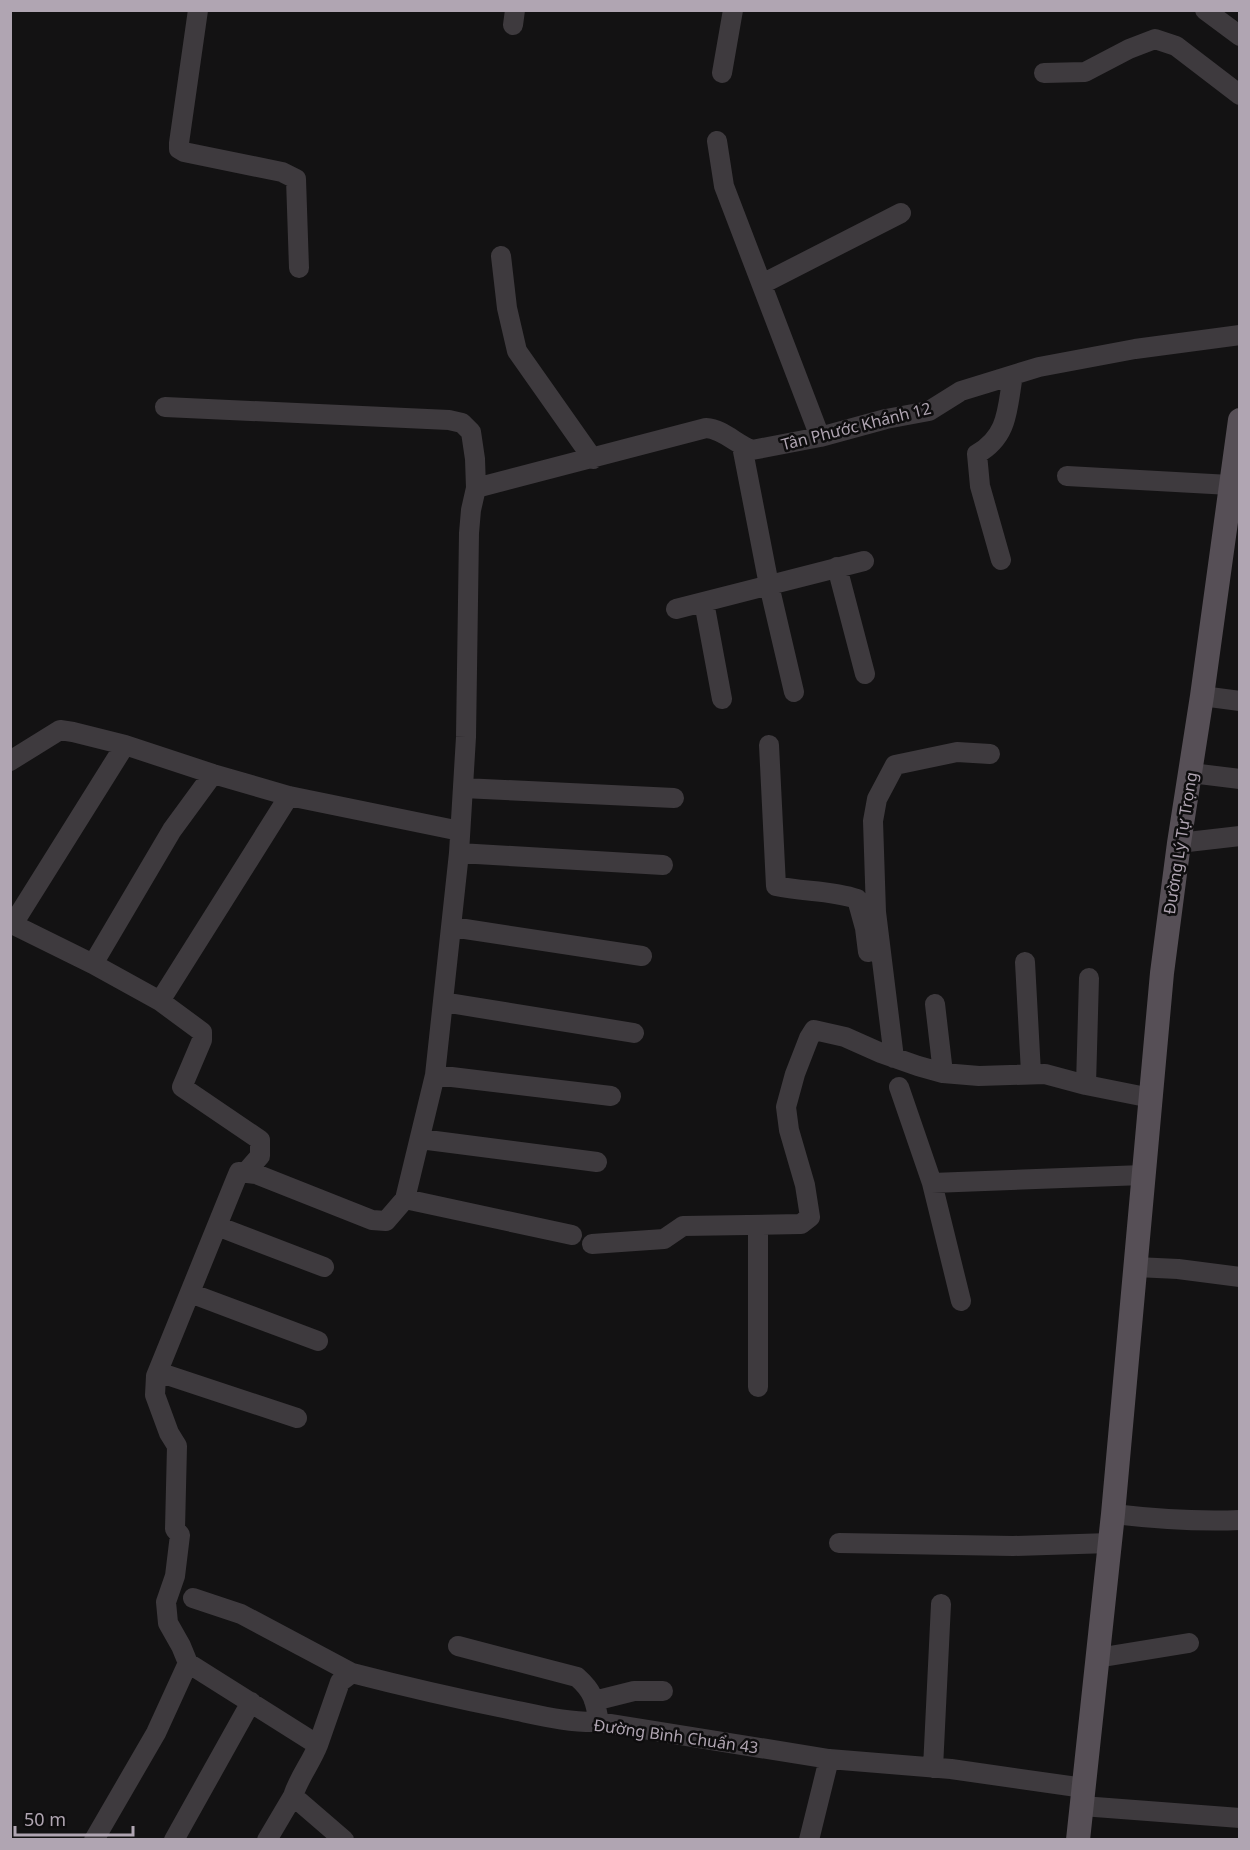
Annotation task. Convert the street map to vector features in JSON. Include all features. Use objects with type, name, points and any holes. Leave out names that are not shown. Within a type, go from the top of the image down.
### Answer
[{"type":"main road","name":"Đường Lý Tự Trọng","points":[[1078,1839],[1113,1514],[1162,973],[1202,696],[1233,527],[1230,485],[1239,420]]},
{"type":"street","points":[[198,10],[179,149],[184,152],[282,172],[296,179],[299,268]]},
{"type":"street","points":[[722,73],[733,10]]},
{"type":"street","points":[[1205,10],[1239,36]]},
{"type":"street","points":[[1044,73],[1085,72],[1155,39],[1176,46],[1239,95]]},
{"type":"street","points":[[717,141],[724,186],[820,437]]},
{"type":"street","points":[[762,284],[901,213]]},
{"type":"street","points":[[501,256],[507,308],[517,351],[593,459]]},
{"type":"street","name":"Tân Phước Khánh 12","points":[[742,446],[752,450],[820,437],[886,419],[929,411],[961,391],[1039,368],[1135,349],[1239,336]]},
{"type":"street","points":[[1001,561],[980,486],[977,454],[988,448],[1003,429],[1013,375]]},
{"type":"street","points":[[165,407],[456,421],[462,423],[471,432],[475,459],[476,488],[469,533],[466,725],[459,853],[435,1075],[405,1199],[387,1221],[372,1220],[255,1174],[239,1172],[156,1376],[155,1395],[169,1433],[177,1446],[176,1529],[180,1535],[175,1576],[166,1602],[168,1623],[182,1646],[188,1663],[318,1744]]},
{"type":"street","points":[[476,488],[706,428],[714,429],[742,446],[769,585],[794,692]]},
{"type":"street","points":[[1067,476],[1230,485]]},
{"type":"street","points":[[676,609],[864,561]]},
{"type":"street","points":[[837,567],[865,674]]},
{"type":"street","points":[[704,602],[722,699]]},
{"type":"street","points":[[1202,696],[1239,701]]},
{"type":"street","points":[[10,761],[60,730],[73,732],[125,745],[288,796],[460,831]]},
{"type":"street","points":[[125,745],[12,923],[160,1000],[202,1032],[202,1040],[182,1087],[260,1140],[260,1156],[246,1172]]},
{"type":"street","points":[[769,745],[776,886],[846,895],[857,899],[865,928],[887,1055]]},
{"type":"street","points":[[887,1055],[876,912],[873,821],[877,798],[895,765],[957,753],[990,754]]},
{"type":"street","points":[[1191,773],[1239,780]]},
{"type":"street","points":[[93,964],[172,830],[213,774]]},
{"type":"street","points":[[463,788],[674,798]]},
{"type":"street","points":[[160,1000],[288,796]]},
{"type":"street","points":[[1179,843],[1239,836]]},
{"type":"street","points":[[459,853],[663,865]]},
{"type":"street","points":[[452,927],[642,956]]},
{"type":"street","points":[[1025,962],[1031,1073]]},
{"type":"street","points":[[1086,1085],[1089,978]]},
{"type":"street","points":[[443,1002],[634,1033]]},
{"type":"street","points":[[934,1004],[943,1073]]},
{"type":"street","points":[[592,1244],[663,1239],[683,1226],[801,1224],[810,1218],[805,1185],[789,1130],[786,1107],[795,1074],[814,1030],[845,1037],[887,1055],[943,1073],[980,1076],[1045,1074],[1151,1098]]},
{"type":"street","points":[[435,1075],[611,1096]]},
{"type":"street","points":[[899,1087],[932,1182],[961,1301]]},
{"type":"street","points":[[420,1139],[597,1162]]},
{"type":"street","points":[[932,1182],[1143,1175]]},
{"type":"street","points":[[405,1199],[572,1235]]},
{"type":"street","points":[[758,1225],[758,1387]]},
{"type":"street","points":[[217,1226],[324,1267]]},
{"type":"street","points":[[1136,1267],[1178,1269],[1239,1277]]},
{"type":"street","points":[[190,1293],[318,1341]]},
{"type":"street","points":[[158,1372],[297,1418]]},
{"type":"street","points":[[1113,1514],[1202,1522],[1239,1520]]},
{"type":"street","points":[[839,1543],[1013,1546],[1110,1543]]},
{"type":"street","name":"Đường Bình Chuẩn 43","points":[[193,1598],[241,1614],[352,1673],[450,1698],[554,1719],[583,1723],[599,1722],[829,1759],[933,1768],[1083,1797],[1239,1818]]},
{"type":"street","points":[[933,1768],[941,1604]]},
{"type":"street","points":[[1097,1658],[1190,1643]]},
{"type":"street","points":[[458,1646],[577,1677],[588,1687],[599,1722]]},
{"type":"street","points":[[95,1839],[156,1733],[188,1663]]},
{"type":"street","points":[[267,1839],[312,1760],[340,1682],[352,1673]]},
{"type":"street","points":[[594,1701],[634,1691],[663,1691]]},
{"type":"street","points":[[174,1839],[251,1702]]},
{"type":"street","points":[[808,1839],[829,1759]]},
{"type":"street","points":[[293,1796],[344,1839]]}]
